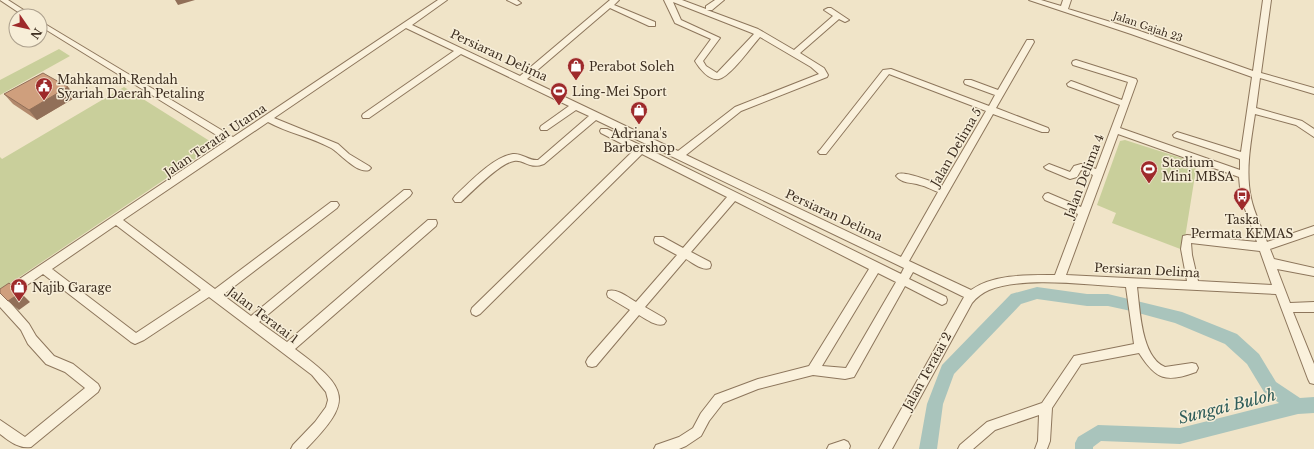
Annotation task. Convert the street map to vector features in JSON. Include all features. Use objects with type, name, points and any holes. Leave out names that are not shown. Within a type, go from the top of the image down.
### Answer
[{"type":"street","points":[[4,0],[16,8]]},
{"type":"street","name":"Jalan Teratai Utama","points":[[0,299],[443,0]]},
{"type":"street","points":[[668,0],[678,21],[716,38],[698,61],[703,68],[717,77],[723,74],[758,33]]},
{"type":"street","points":[[675,0],[763,35],[814,65],[823,72],[824,75],[738,109],[679,155]]},
{"type":"street","points":[[695,0],[726,20]]},
{"type":"street","points":[[709,8],[720,0]]},
{"type":"street","name":"Jalan Gajah 23","points":[[1033,0],[1134,32],[1244,72],[1314,91]]},
{"type":"street","points":[[1064,10],[1067,0]]},
{"type":"street","points":[[1267,0],[1245,157],[1244,175],[1246,198],[1279,290],[1314,379]]},
{"type":"street","points":[[521,80],[612,2],[652,24]]},
{"type":"street","points":[[794,54],[841,18],[828,10]]},
{"type":"street","name":"Persiaran Delima","points":[[406,25],[971,295],[993,284],[1014,281],[1059,279],[1279,290]]},
{"type":"street","points":[[48,28],[233,141]]},
{"type":"street","name":"Jalan Delima 5","points":[[813,370],[845,374],[850,373],[903,280],[907,264],[944,191],[1030,42]]},
{"type":"street","points":[[366,116],[460,51]]},
{"type":"street","name":"Jalan Delima 4","points":[[1059,279],[1133,82],[1101,70],[1076,63]]},
{"type":"street","points":[[823,152],[888,71],[1045,130]]},
{"type":"street","points":[[968,82],[1000,94]]},
{"type":"street","points":[[1072,84],[1125,104]]},
{"type":"street","points":[[544,128],[575,106]]},
{"type":"street","points":[[1251,110],[1299,123],[1314,134]]},
{"type":"street","points":[[458,199],[500,164],[510,158],[518,157],[536,164],[541,162],[595,116]]},
{"type":"street","points":[[268,118],[281,125],[290,127],[335,146],[346,156],[366,168]]},
{"type":"street","points":[[1115,130],[1244,175]]},
{"type":"street","points":[[604,131],[942,300]]},
{"type":"street","points":[[1177,136],[1245,157]]},
{"type":"street","points":[[476,311],[641,149]]},
{"type":"street","points":[[1049,167],[1070,176],[1074,175],[1077,168],[1080,167],[1098,174]]},
{"type":"street","points":[[901,176],[910,180],[921,181],[944,191]]},
{"type":"street","points":[[251,322],[407,194]]},
{"type":"street","points":[[592,362],[734,195]]},
{"type":"street","points":[[1048,197],[1084,212]]},
{"type":"street","points":[[44,269],[135,339],[212,293],[334,205]]},
{"type":"street","name":"Jalan Teratai 1","points":[[117,220],[316,371],[328,386],[335,401],[327,415],[297,449]]},
{"type":"street","points":[[286,349],[432,223]]},
{"type":"street","points":[[1194,285],[1188,262],[1187,239],[1264,247],[1314,230]]},
{"type":"street","points":[[659,240],[706,265]]},
{"type":"street","points":[[1270,263],[1314,272]]},
{"type":"street","points":[[660,449],[682,442],[697,432],[705,417],[718,400],[758,384],[813,370],[876,266]]},
{"type":"street","points":[[1131,282],[1140,345],[1155,369],[1162,373],[1168,374],[1192,368]]},
{"type":"street","points":[[612,294],[660,321]]},
{"type":"street","name":"Jalan Teratai 2","points":[[885,449],[971,295]]},
{"type":"street","points":[[0,299],[25,327],[32,340],[50,360],[69,368],[94,388],[27,444],[22,443],[0,426]]},
{"type":"street","points":[[1286,308],[1314,307]]},
{"type":"street","points":[[1041,449],[1044,442],[1046,407],[1078,360],[1137,349],[1140,345]]},
{"type":"street","points":[[964,449],[991,426],[1046,407]]},
{"type":"green space","points":[[59,49],[70,56],[0,95],[0,80]]},
{"type":"green space","points":[[124,87],[216,145],[0,290],[0,157],[2,159]]},
{"type":"green space","name":"Stadium Mini MBSA","points":[[1125,140],[1197,163],[1183,250],[1112,223],[1116,213],[1097,205],[1120,141]]},
{"type":"building","points":[[43,73],[68,87],[29,110],[4,94]]},
{"type":"building","points":[[9,283],[20,293],[8,301],[0,293],[0,289]]},
{"type":"waterway","points":[[928,449],[935,404],[948,370],[1016,299],[1037,293],[1087,300],[1108,300],[1131,305],[1177,317],[1231,339],[1253,359],[1270,387],[1298,406]]},
{"type":"waterway","name":"Sungai Buloh","points":[[1298,406],[1314,405]]},
{"type":"waterway","name":"Sungai Buloh","points":[[1084,449],[1084,443],[1098,433],[1180,436],[1298,406]]},
{"type":"place","name":"Perabot Soleh","points":[[576,81]]},
{"type":"place","name":"Mahkamah Rendah Syariah Daerah Petaling","points":[[44,101]]},
{"type":"place","name":"Ling-Mei Sport","points":[[559,106]]},
{"type":"place","name":"Adriana's Barbershop","points":[[639,125]]},
{"type":"place","name":"Stadium Mini MBSA","points":[[1149,184]]},
{"type":"place","name":"Taska Permata KEMAS","points":[[1242,211]]},
{"type":"place","name":"Najib Garage","points":[[19,302]]}]
